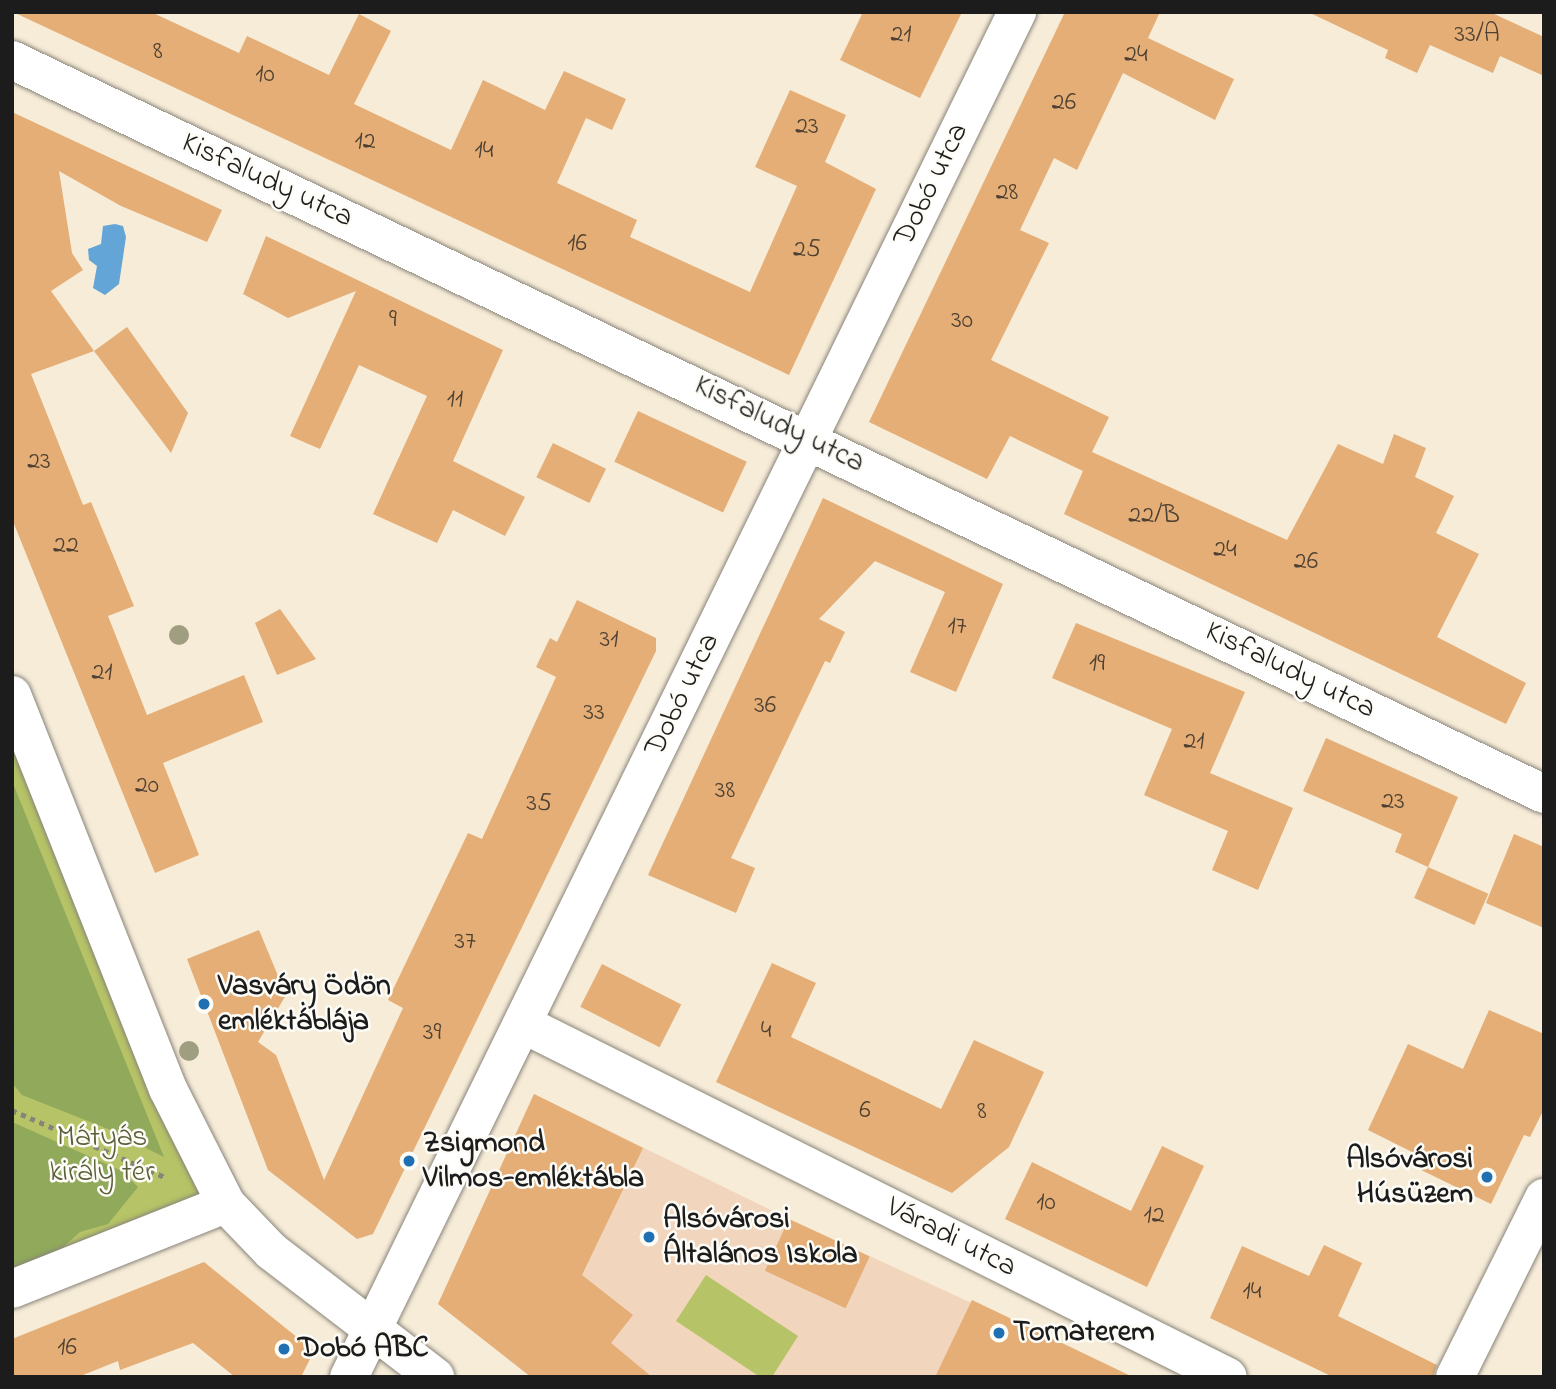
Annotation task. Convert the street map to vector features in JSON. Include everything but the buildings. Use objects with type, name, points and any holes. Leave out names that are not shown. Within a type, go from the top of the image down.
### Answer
[{"type":"street","name":"Dobó utca","points":[[349,1377],[1017,12]]},
{"type":"street","name":"Kisfaludy utca","points":[[12,60],[808,438],[1544,794]]},
{"type":"street","points":[[12,695],[168,1088],[226,1204],[271,1251],[435,1377]]},
{"type":"street","name":"Váradi utca","points":[[523,1024],[1228,1377]]},
{"type":"street","points":[[1455,1377],[1544,1198]]},
{"type":"street","points":[[12,1289],[226,1204]]},
{"type":"path","points":[[12,1004],[12,1084]]},
{"type":"path","points":[[12,1110],[226,1204]]},
{"type":"shaded area","name":"Alsóvárosi Általános Iskola","points":[[534,1094],[789,1219],[1109,1366],[1104,1377],[531,1377],[438,1304]]},
{"type":"green space","name":"Mátyás király tér","points":[[12,695],[226,1204],[12,1289]]},
{"type":"green space","points":[[12,781],[164,1157],[108,1129],[22,1095],[12,1083]]},
{"type":"green space","points":[[12,1122],[122,1171],[138,1187],[108,1224],[80,1232],[62,1248],[12,1271]]},
{"type":"green space","points":[[706,1275],[798,1336],[772,1377],[760,1377],[676,1321]]},
{"type":"water","points":[[103,226],[123,226],[126,237],[119,284],[105,295],[93,288],[97,266],[89,260],[88,249],[101,244]]},
{"type":"place","name":"Vasváry Ödön emléktáblája","points":[[204,1004]]},
{"type":"place","name":"Zsigmond Vilmos-emléktábla","points":[[409,1161]]},
{"type":"place","name":"Alsóvárosi Húsüzem","points":[[1487,1177]]},
{"type":"place","name":"Alsóvárosi Általános Iskola","points":[[649,1237]]},
{"type":"place","name":"Tornaterem","points":[[999,1333]]},
{"type":"place","name":"Dobó ABC","points":[[284,1349]]}]
